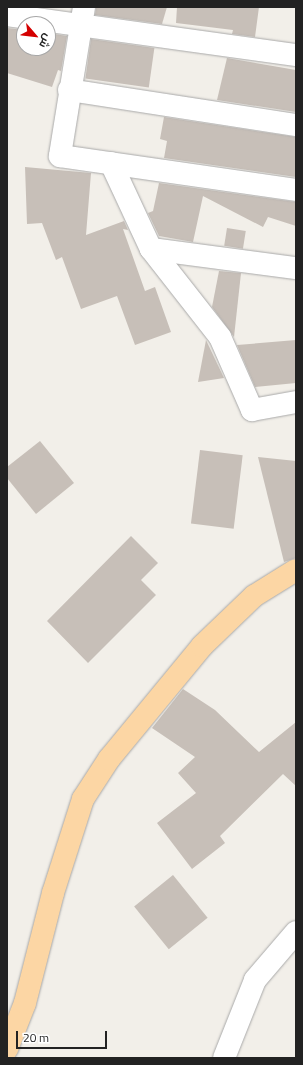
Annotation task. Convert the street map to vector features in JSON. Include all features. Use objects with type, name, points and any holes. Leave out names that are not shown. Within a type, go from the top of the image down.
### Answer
[{"type":"main road","points":[[7,1049],[26,1003],[55,886],[83,799],[109,759],[202,646],[254,596],[296,570]]},
{"type":"street","points":[[7,15],[83,16],[296,56]]},
{"type":"street","points":[[83,16],[69,90],[60,156],[111,162],[296,190]]},
{"type":"street","points":[[69,90],[296,125]]},
{"type":"street","points":[[111,162],[151,249],[220,337],[252,410],[296,402]]},
{"type":"street","points":[[151,249],[296,268]]},
{"type":"street","points":[[224,1058],[255,980],[296,932]]},
{"type":"building","points":[[96,7],[167,7],[162,24],[95,15]]},
{"type":"building","points":[[177,7],[259,7],[255,37],[232,34],[233,30],[176,23]]},
{"type":"building","points":[[7,28],[16,29],[16,56],[56,56],[56,34],[67,36],[61,71],[58,70],[52,87],[7,73]]},
{"type":"building","points":[[91,39],[154,48],[149,88],[85,79]]},
{"type":"building","points":[[227,58],[296,70],[296,112],[217,100]]},
{"type":"building","points":[[164,117],[296,137],[296,177],[164,158],[167,141],[160,139]]},
{"type":"building","points":[[25,167],[91,173],[86,235],[124,221],[128,230],[123,229],[145,291],[155,287],[171,332],[135,345],[117,296],[81,309],[62,257],[56,260],[42,223],[27,224]]},
{"type":"building","points":[[159,183],[296,202],[296,226],[268,217],[263,227],[203,196],[193,242],[159,236],[148,213],[153,211]]},
{"type":"building","points":[[227,228],[246,231],[243,249],[224,246]]},
{"type":"building","points":[[219,271],[241,273],[234,337],[212,307]]},
{"type":"building","points":[[206,340],[224,378],[198,382]]},
{"type":"building","points":[[296,340],[296,383],[255,387],[237,345]]},
{"type":"building","points":[[40,441],[74,483],[36,514],[7,478],[7,467]]},
{"type":"building","points":[[200,450],[243,455],[234,529],[191,523]]},
{"type":"building","points":[[258,457],[296,461],[296,558],[284,562]]},
{"type":"building","points":[[131,536],[158,563],[141,580],[156,595],[88,663],[47,621]]},
{"type":"building","points":[[183,689],[215,710],[259,752],[296,722],[296,786],[283,774],[220,836],[225,843],[192,869],[157,823],[196,793],[178,773],[195,757],[152,728]]},
{"type":"building","points":[[173,875],[208,918],[169,949],[134,906]]}]
